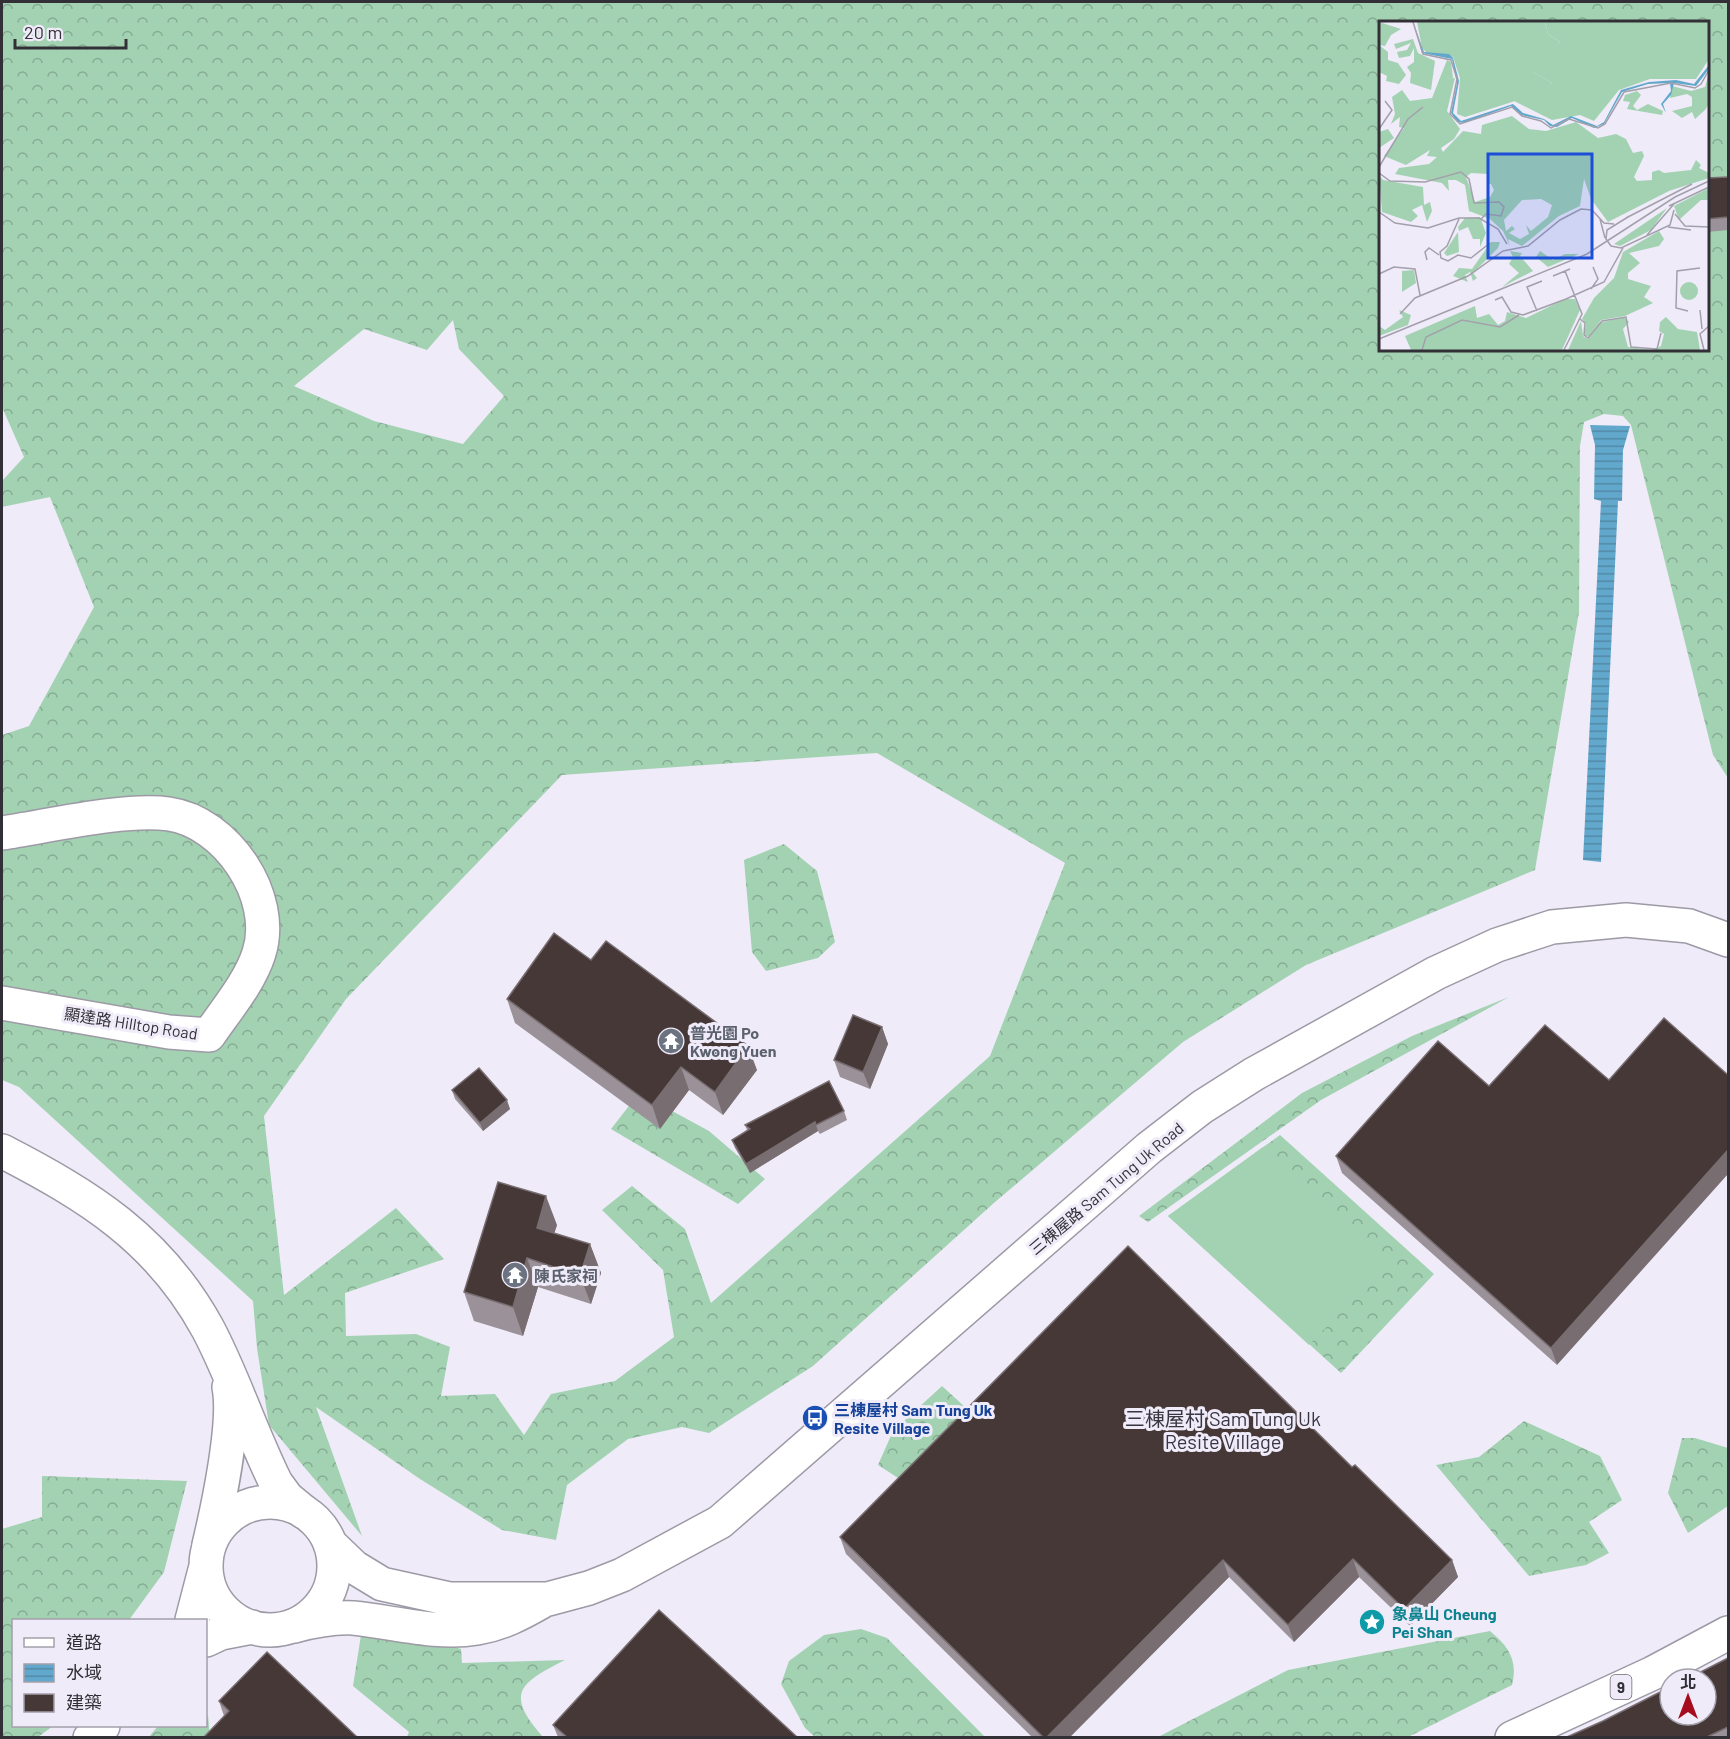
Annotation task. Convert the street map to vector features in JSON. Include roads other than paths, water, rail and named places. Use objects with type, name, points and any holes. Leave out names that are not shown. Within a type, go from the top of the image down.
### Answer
[{"type":"main road","name":"顯達路 Hilltop Road","points":[[2,833],[141,813],[171,814],[204,825],[232,852],[256,893],[261,918],[259,952],[238,993],[209,1035],[169,1032],[2,1003]]},
{"type":"main road","name":"三棟屋路 Sam Tung Uk Road","points":[[292,1627],[326,1619],[351,1618],[446,1630],[477,1628],[508,1620],[548,1599],[589,1588],[622,1575],[720,1522],[1149,1148],[1202,1107],[1264,1068],[1436,973],[1497,945],[1552,927],[1626,920],[1689,926],[1728,940]]},
{"type":"main road","points":[[2,1151],[69,1186],[111,1215],[152,1252],[184,1292],[207,1328],[225,1364],[276,1483],[286,1498],[315,1520],[330,1544],[334,1558],[331,1587],[316,1611],[292,1627],[277,1630],[252,1627],[234,1619],[215,1600],[207,1558],[224,1521],[248,1506],[279,1503],[304,1512]]},
{"type":"main road","points":[[192,1619],[221,1487],[230,1393],[225,1364]]},
{"type":"main road","name":"三棟屋路 Sam Tung Uk Road","points":[[330,1544],[360,1572],[382,1584],[402,1590],[450,1599],[548,1599]]},
{"type":"main road","points":[[207,1640],[221,1633],[252,1627]]},
{"type":"main road","name":"9","points":[[1512,1737],[1653,1673],[1728,1633]]},
{"type":"main road","points":[[90,1737],[102,1727]]},
{"type":"water","points":[[1590,425],[1630,426],[1623,450],[1622,501],[1618,501],[1601,862],[1583,860],[1601,501],[1594,499],[1595,445]]},
{"type":"place","name":"普光園 Po Kwong Yuen","points":[[671,1041]]},
{"type":"place","name":"陳氏家祠","points":[[515,1275]]},
{"type":"place","name":"三棟屋村 Sam Tung Uk Resite Village","points":[[815,1418]]},
{"type":"place","name":"象鼻山 Cheung Pei Shan","points":[[1372,1622]]},
{"type":"district","name":"三棟屋村 Sam Tung Uk Resite Village","points":[[1223,1430]]}]
